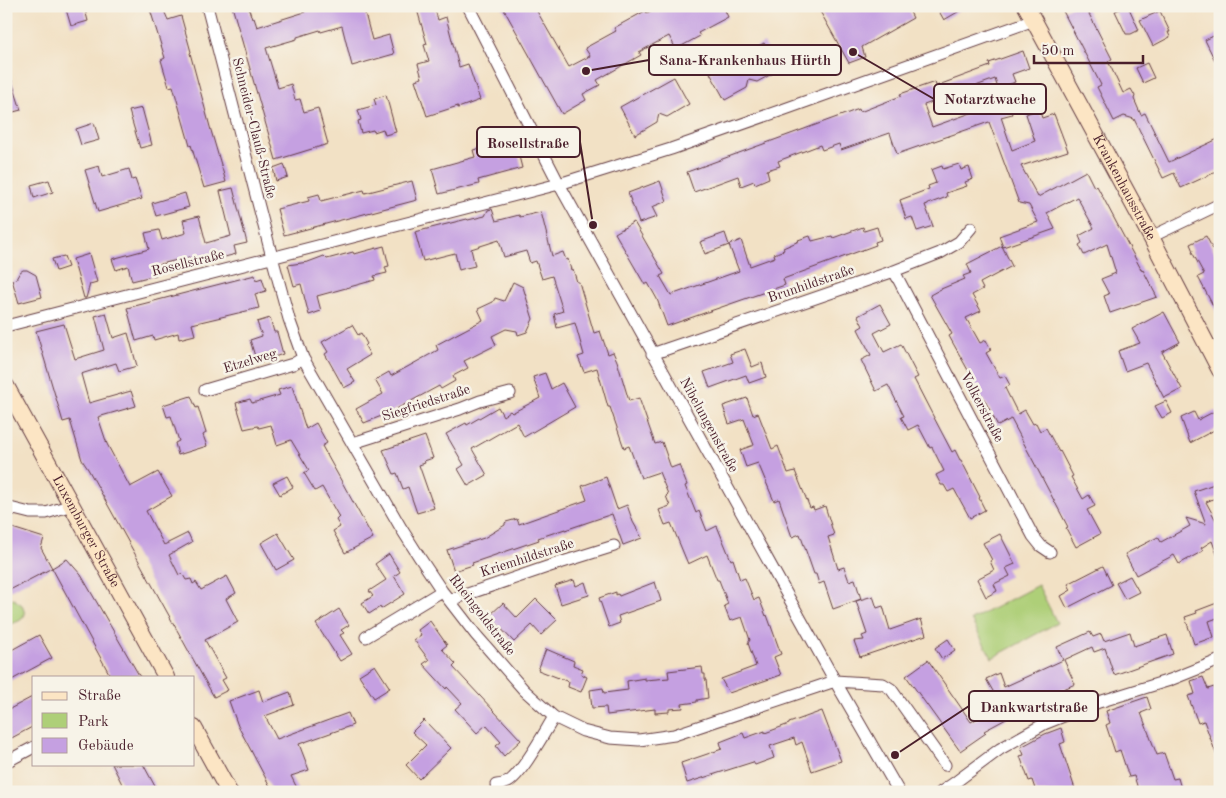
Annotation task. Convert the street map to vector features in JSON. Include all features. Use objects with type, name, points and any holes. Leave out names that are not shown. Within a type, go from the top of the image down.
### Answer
[{"type":"street","name":"Schneider-Clauß-Straße","points":[[207,6],[272,257]]},
{"type":"street","name":"Nibelungenstraße","points":[[468,6],[559,184],[652,354],[835,681],[900,792]]},
{"type":"street","name":"Rosellstraße","points":[[6,326],[559,184],[688,143],[1030,13]]},
{"type":"street","name":"Krankenhausstraße","points":[[1030,13],[1151,237],[1220,370]]},
{"type":"street","points":[[1151,237],[1220,204]]},
{"type":"street","name":"Brunhildstraße","points":[[652,354],[894,271],[940,253],[959,242],[971,228]]},
{"type":"street","name":"Rheingoldstraße","points":[[272,257],[289,319],[303,358],[401,528],[446,595],[476,635],[524,690],[554,717],[583,731],[610,738],[639,740],[674,735],[835,681]]},
{"type":"street","name":"Volkerstraße","points":[[894,271],[1033,536],[1041,546],[1050,552]]},
{"type":"street","name":"Etzelweg","points":[[205,390],[293,364],[303,358]]},
{"type":"street","name":"Luxemburger Straße","points":[[6,386],[164,676]]},
{"type":"street","name":"Siegfriedstraße","points":[[353,443],[510,393]]},
{"type":"street","points":[[6,508],[30,513],[46,513],[72,505]]},
{"type":"street","name":"Kriemhildstraße","points":[[366,638],[446,595],[614,546]]},
{"type":"street","points":[[941,792],[1000,748],[1044,724],[1099,702],[1170,680],[1220,660]]},
{"type":"street","points":[[835,681],[883,684],[891,689],[945,765]]},
{"type":"street","points":[[496,785],[509,782],[522,769],[554,717]]},
{"type":"street","points":[[195,730],[229,792]]},
{"type":"street","points":[[6,762],[32,748]]},
{"type":"green space","points":[[1038,585],[1057,623],[992,658],[971,620]]},
{"type":"green space","points":[[12,598],[22,605],[25,614],[19,621],[6,628],[6,599]]},
{"type":"building","points":[[65,6],[84,6],[88,21],[71,26]]},
{"type":"building","points":[[149,6],[162,6],[168,20],[181,16],[226,182],[204,188],[173,86],[169,87],[161,60],[165,58]]},
{"type":"building","points":[[232,6],[248,6],[257,27],[305,12],[304,6],[363,6],[372,40],[389,35],[394,54],[352,66],[342,26],[321,32],[320,30],[266,48],[278,88],[291,84],[295,100],[300,99],[304,112],[318,108],[328,144],[276,160]]},
{"type":"building","points":[[416,6],[434,6],[438,20],[446,17],[459,67],[468,64],[480,100],[427,116],[415,80],[422,78],[418,64],[429,61],[424,45],[427,44]]},
{"type":"building","points":[[502,6],[534,6],[569,67],[590,56],[585,48],[616,31],[614,28],[645,11],[647,13],[659,6],[723,6],[728,17],[698,33],[700,36],[676,49],[669,36],[639,52],[641,55],[597,80],[600,85],[583,94],[586,100],[562,114]]},
{"type":"building","points":[[817,6],[907,6],[913,18],[862,47],[865,57],[849,63]]},
{"type":"building","points":[[936,6],[968,6],[944,20]]},
{"type":"building","points":[[1072,6],[1085,6],[1112,59],[1108,61],[1123,93],[1131,89],[1141,115],[1145,113],[1169,162],[1220,138],[1220,170],[1181,188],[1174,173],[1163,178],[1134,119],[1124,116],[1114,121],[1097,87],[1101,85],[1063,11]]},
{"type":"building","points":[[1128,6],[1139,30],[1131,34],[1126,34],[1115,11]]},
{"type":"building","points":[[1160,11],[1170,32],[1168,32],[1170,37],[1153,46],[1140,20]]},
{"type":"building","points":[[1220,33],[1220,71],[1205,40]]},
{"type":"building","points":[[764,43],[779,70],[757,82],[749,80],[747,88],[725,100],[710,73]]},
{"type":"building","points":[[1023,51],[1029,68],[1012,74],[1015,82],[998,89],[995,79],[924,105],[932,127],[1007,100],[1012,114],[1001,117],[1012,150],[1035,141],[1026,114],[1039,109],[1042,118],[1054,114],[1068,151],[1021,166],[1038,197],[1086,171],[1094,187],[1097,186],[1157,297],[1110,313],[1104,296],[1109,294],[1101,279],[1116,273],[1107,244],[1084,255],[1079,245],[1082,243],[1079,236],[1094,228],[1077,197],[1047,213],[1055,229],[1003,247],[999,236],[1038,222],[1029,205],[1019,203],[989,122],[897,154],[890,133],[841,150],[839,144],[822,150],[820,145],[778,161],[780,166],[767,170],[769,178],[755,184],[754,181],[741,186],[738,176],[694,192],[687,172],[859,109],[860,112],[901,96],[900,94],[935,82],[936,86],[990,66],[989,63]]},
{"type":"building","points":[[1147,63],[1154,78],[1143,83],[1136,68]]},
{"type":"building","points":[[6,72],[9,72],[21,110],[6,114]]},
{"type":"building","points":[[674,77],[689,104],[667,117],[659,114],[657,122],[635,135],[620,107]]},
{"type":"building","points":[[386,95],[396,132],[385,135],[383,129],[361,133],[358,121],[361,120],[358,110],[376,105],[374,99]]},
{"type":"building","points":[[142,108],[152,145],[140,148],[129,111]]},
{"type":"building","points":[[94,123],[99,140],[81,145],[76,129]]},
{"type":"building","points":[[512,129],[522,168],[478,180],[479,184],[439,194],[432,169],[475,157],[473,150],[497,144],[494,134]]},
{"type":"building","points":[[284,164],[288,177],[276,181],[273,168]]},
{"type":"building","points":[[959,164],[961,170],[969,167],[973,179],[965,182],[967,186],[946,193],[947,197],[925,205],[933,226],[917,231],[912,217],[906,219],[900,200],[929,189],[928,186],[936,183],[931,170],[942,166],[943,169]]},
{"type":"building","points":[[99,166],[102,177],[129,169],[132,180],[135,179],[142,199],[98,212],[85,170]]},
{"type":"building","points":[[49,180],[53,192],[34,198],[31,185]]},
{"type":"building","points":[[412,181],[417,200],[284,235],[277,209],[309,201],[308,197],[319,194],[321,201],[364,190],[365,193]]},
{"type":"building","points":[[660,181],[667,201],[652,207],[657,217],[639,223],[628,193]]},
{"type":"building","points":[[233,188],[247,243],[234,246],[236,254],[195,265],[189,257],[153,266],[156,275],[132,281],[128,266],[116,270],[112,259],[149,249],[145,233],[159,230],[162,240],[186,233],[183,220],[199,216],[206,243],[231,236],[220,191]]},
{"type":"building","points":[[185,193],[189,207],[156,216],[152,203]]},
{"type":"building","points":[[492,209],[496,221],[541,212],[552,256],[563,252],[566,260],[568,259],[571,270],[573,269],[577,282],[579,282],[594,333],[600,331],[608,354],[613,352],[629,401],[639,398],[655,444],[662,442],[671,468],[679,465],[696,513],[699,511],[707,531],[717,526],[731,560],[733,559],[740,580],[745,578],[754,600],[759,598],[781,654],[774,657],[781,675],[729,693],[721,679],[756,666],[742,617],[730,621],[724,606],[728,604],[707,555],[688,564],[671,523],[665,525],[659,510],[670,506],[666,496],[668,494],[659,472],[641,478],[629,446],[624,448],[610,407],[608,407],[597,368],[584,372],[578,357],[584,355],[575,323],[557,328],[554,314],[563,311],[552,276],[542,279],[536,261],[530,263],[526,251],[504,257],[499,240],[471,249],[475,266],[459,270],[455,253],[423,261],[415,232],[485,216],[488,210]]},
{"type":"building","points":[[634,222],[664,274],[660,276],[671,295],[739,271],[729,245],[741,240],[750,266],[775,257],[774,254],[784,250],[783,248],[810,236],[812,241],[832,236],[833,238],[863,227],[864,231],[877,227],[881,240],[875,242],[876,245],[783,279],[785,285],[667,326],[657,299],[648,283],[645,285],[615,233]]},
{"type":"building","points":[[725,233],[729,245],[705,254],[700,242]]},
{"type":"building","points":[[1206,236],[1216,255],[1220,253],[1220,319],[1198,277],[1204,274],[1192,252],[1190,244]]},
{"type":"building","points":[[384,246],[389,266],[385,267],[387,273],[374,276],[375,280],[317,296],[321,311],[309,315],[301,284],[294,286],[288,265],[308,262],[324,256],[327,259],[353,252],[354,254]]},
{"type":"building","points":[[1002,246],[1012,266],[980,283],[983,289],[972,295],[981,311],[966,318],[980,343],[986,340],[991,350],[986,353],[1000,378],[1005,376],[1010,385],[1005,388],[1018,414],[1025,410],[1033,424],[1036,423],[1040,431],[1046,428],[1060,451],[1083,499],[1089,495],[1095,506],[1087,510],[1100,534],[1076,547],[1066,528],[1068,527],[1011,419],[998,426],[984,399],[978,402],[973,393],[979,390],[949,336],[952,334],[930,295],[965,279],[963,276],[971,273],[967,264]]},
{"type":"building","points":[[89,254],[97,282],[90,284],[86,298],[84,298],[73,259]]},
{"type":"building","points":[[64,256],[68,267],[56,271],[52,259]]},
{"type":"building","points":[[23,270],[36,275],[42,297],[19,303],[12,280],[16,279]]},
{"type":"building","points":[[255,275],[256,280],[262,278],[266,291],[255,294],[259,308],[192,324],[195,335],[179,339],[178,333],[154,340],[153,336],[136,341],[127,308]]},
{"type":"building","points":[[513,282],[523,287],[533,319],[527,332],[518,335],[517,331],[506,329],[492,336],[496,345],[464,361],[468,368],[453,376],[455,381],[441,389],[439,386],[389,413],[364,423],[356,409],[383,394],[375,380],[389,372],[391,376],[438,350],[436,345],[483,320],[478,309],[493,302],[495,298],[504,301]]},
{"type":"building","points":[[880,304],[891,324],[874,333],[884,352],[901,344],[918,377],[914,379],[931,412],[952,452],[955,450],[961,460],[980,497],[985,510],[970,518],[954,489],[948,492],[944,485],[941,485],[936,475],[944,471],[918,425],[908,430],[901,417],[904,416],[888,385],[876,391],[861,360],[871,355],[858,329],[863,326],[858,316]]},
{"type":"building","points":[[1164,312],[1180,342],[1162,352],[1182,389],[1164,398],[1146,363],[1125,371],[1118,351],[1140,343],[1132,329]]},
{"type":"building","points":[[106,313],[113,338],[128,333],[137,366],[119,371],[116,363],[81,374],[89,403],[131,391],[136,406],[98,417],[107,444],[130,487],[158,472],[172,496],[146,511],[164,545],[188,533],[192,542],[169,555],[179,575],[182,573],[186,580],[191,579],[193,584],[196,582],[201,590],[227,576],[236,593],[226,599],[238,622],[205,640],[226,678],[222,680],[228,690],[214,697],[82,460],[70,420],[63,422],[36,331],[64,324],[75,359],[104,350],[95,316]]},
{"type":"building","points":[[270,318],[274,332],[277,332],[283,354],[257,363],[250,340],[262,336],[257,322]]},
{"type":"building","points":[[352,325],[358,335],[361,333],[370,355],[347,369],[355,382],[344,388],[325,354],[328,352],[322,342]]},
{"type":"building","points":[[745,349],[752,367],[762,363],[766,377],[749,383],[746,375],[710,388],[704,372],[733,362],[730,354]]},
{"type":"building","points":[[545,373],[551,389],[562,383],[575,407],[524,437],[517,423],[472,449],[487,475],[468,486],[458,469],[464,465],[446,434],[466,423],[467,425],[498,407],[503,416],[540,398],[533,377]]},
{"type":"building","points":[[292,386],[306,429],[316,423],[327,443],[322,446],[373,538],[345,553],[333,531],[340,527],[336,520],[339,517],[322,487],[315,491],[304,473],[309,470],[291,440],[277,445],[271,425],[244,429],[236,403],[250,399],[252,403],[280,395],[278,390]]},
{"type":"building","points":[[191,396],[196,408],[198,407],[206,433],[203,435],[207,446],[178,455],[175,443],[179,441],[171,416],[167,417],[163,405]]},
{"type":"building","points":[[747,398],[753,415],[758,413],[772,449],[778,446],[788,473],[795,471],[810,508],[813,507],[814,510],[825,506],[834,535],[828,537],[838,569],[844,567],[849,581],[855,579],[861,599],[833,609],[824,582],[819,584],[816,574],[814,574],[800,534],[792,537],[779,499],[774,501],[758,463],[746,467],[740,450],[754,445],[744,419],[729,424],[723,406]]},
{"type":"building","points":[[1166,401],[1172,413],[1162,418],[1155,406]]},
{"type":"building","points":[[1220,410],[1220,427],[1190,443],[1181,418],[1194,412],[1198,420]]},
{"type":"building","points":[[425,436],[433,458],[419,465],[434,508],[417,513],[408,487],[403,489],[397,473],[394,474],[383,450]]},
{"type":"building","points":[[287,476],[293,487],[280,495],[273,483]]},
{"type":"building","points":[[606,477],[617,509],[627,505],[633,522],[642,538],[623,545],[612,514],[538,538],[539,540],[454,571],[447,550],[484,538],[505,525],[506,522],[517,519],[519,524],[587,500],[582,486]]},
{"type":"building","points":[[1220,482],[1220,496],[1206,502],[1220,528],[1220,557],[1218,557],[1212,541],[1201,548],[1203,551],[1179,564],[1174,555],[1136,575],[1125,554],[1158,537],[1161,542],[1190,526],[1186,518],[1206,524],[1194,491]]},
{"type":"building","points":[[6,526],[44,538],[41,548],[52,568],[6,592]]},
{"type":"building","points":[[278,533],[294,560],[276,570],[261,543]]},
{"type":"building","points":[[1000,534],[1015,564],[1006,568],[1010,576],[994,584],[997,591],[986,597],[977,579],[994,570],[990,561],[992,560],[983,543]]},
{"type":"building","points":[[389,554],[400,572],[394,576],[405,594],[369,614],[362,603],[373,596],[369,591],[386,580],[375,564]]},
{"type":"building","points":[[67,559],[81,575],[139,676],[110,676],[52,568]]},
{"type":"building","points":[[1103,566],[1112,585],[1067,608],[1061,596],[1071,590],[1068,584]]},
{"type":"building","points":[[1130,576],[1139,592],[1125,599],[1116,583]]},
{"type":"building","points":[[574,580],[576,586],[585,582],[589,595],[561,604],[555,586]]},
{"type":"building","points":[[655,582],[661,601],[618,616],[620,623],[609,627],[599,598],[616,592],[616,595],[618,594],[619,596]]},
{"type":"building","points":[[873,596],[877,608],[883,606],[890,630],[921,619],[926,635],[860,657],[854,641],[864,640],[862,636],[867,634],[856,601]]},
{"type":"building","points":[[536,599],[557,620],[541,635],[532,625],[514,642],[489,616],[503,603],[517,618]]},
{"type":"building","points":[[1217,603],[1220,617],[1209,621],[1214,637],[1194,644],[1185,617]]},
{"type":"building","points":[[339,609],[349,625],[341,630],[344,633],[340,635],[352,654],[340,661],[316,624]]},
{"type":"building","points":[[430,621],[447,645],[442,649],[456,664],[453,667],[521,740],[504,756],[496,746],[501,742],[486,725],[477,733],[455,709],[462,703],[423,664],[429,660],[414,640],[421,635],[418,630]]},
{"type":"building","points":[[1090,632],[1093,637],[1101,634],[1104,641],[1130,632],[1134,646],[1167,635],[1173,654],[1114,675],[1105,648],[1094,652],[1092,647],[1064,660],[1075,684],[1006,715],[1008,718],[984,731],[986,733],[960,751],[906,676],[928,660],[971,722],[1001,705],[986,679],[999,673],[1004,687],[1063,660],[1057,647]]},
{"type":"building","points":[[39,635],[52,658],[6,683],[6,653]]},
{"type":"building","points":[[948,639],[955,650],[942,659],[935,648]]},
{"type":"building","points":[[546,649],[574,661],[573,665],[583,669],[581,674],[587,677],[581,692],[568,687],[569,682],[538,670]]},
{"type":"building","points":[[375,665],[390,688],[374,698],[359,675]]},
{"type":"building","points":[[702,667],[703,674],[705,674],[708,698],[682,704],[683,708],[669,709],[669,712],[655,713],[655,709],[607,715],[606,707],[592,708],[590,690],[603,688],[604,693],[628,690],[627,681],[645,678],[645,680],[669,678],[668,671]]},
{"type":"building","points":[[1203,677],[1208,689],[1214,687],[1220,703],[1220,759],[1218,759],[1204,721],[1198,723],[1188,696],[1195,694],[1191,681]]},
{"type":"building","points":[[259,690],[263,702],[290,692],[294,705],[265,716],[277,739],[348,713],[353,725],[299,744],[309,770],[291,776],[299,792],[273,792],[238,726],[229,701]]},
{"type":"building","points":[[32,697],[32,727],[6,741],[6,711]]},
{"type":"building","points":[[1147,697],[1151,709],[1141,713],[1157,755],[1164,753],[1173,779],[1178,778],[1182,792],[1139,792],[1134,776],[1129,777],[1120,750],[1115,752],[1106,725],[1110,723],[1106,711]]},
{"type":"building","points":[[822,711],[841,761],[812,771],[802,742],[796,745],[794,738],[770,746],[774,758],[755,765],[753,762],[687,783],[681,763],[722,749],[720,742],[743,733],[745,738],[765,731],[765,733]]},
{"type":"building","points":[[424,720],[451,748],[419,779],[406,765],[426,745],[412,732]]},
{"type":"building","points":[[1061,728],[1065,742],[1060,744],[1076,792],[1036,792],[1032,780],[1029,781],[1020,756],[1024,755],[1021,747]]},
{"type":"building","points":[[113,766],[144,766],[158,792],[126,792]]},
{"type":"place","name":"Notarztwache","points":[[853,52]]},
{"type":"place","name":"Sana-Krankenhaus Hürth","points":[[586,71]]},
{"type":"place","name":"Rosellstraße","points":[[593,225]]},
{"type":"place","name":"Dankwartstraße","points":[[895,755]]}]
